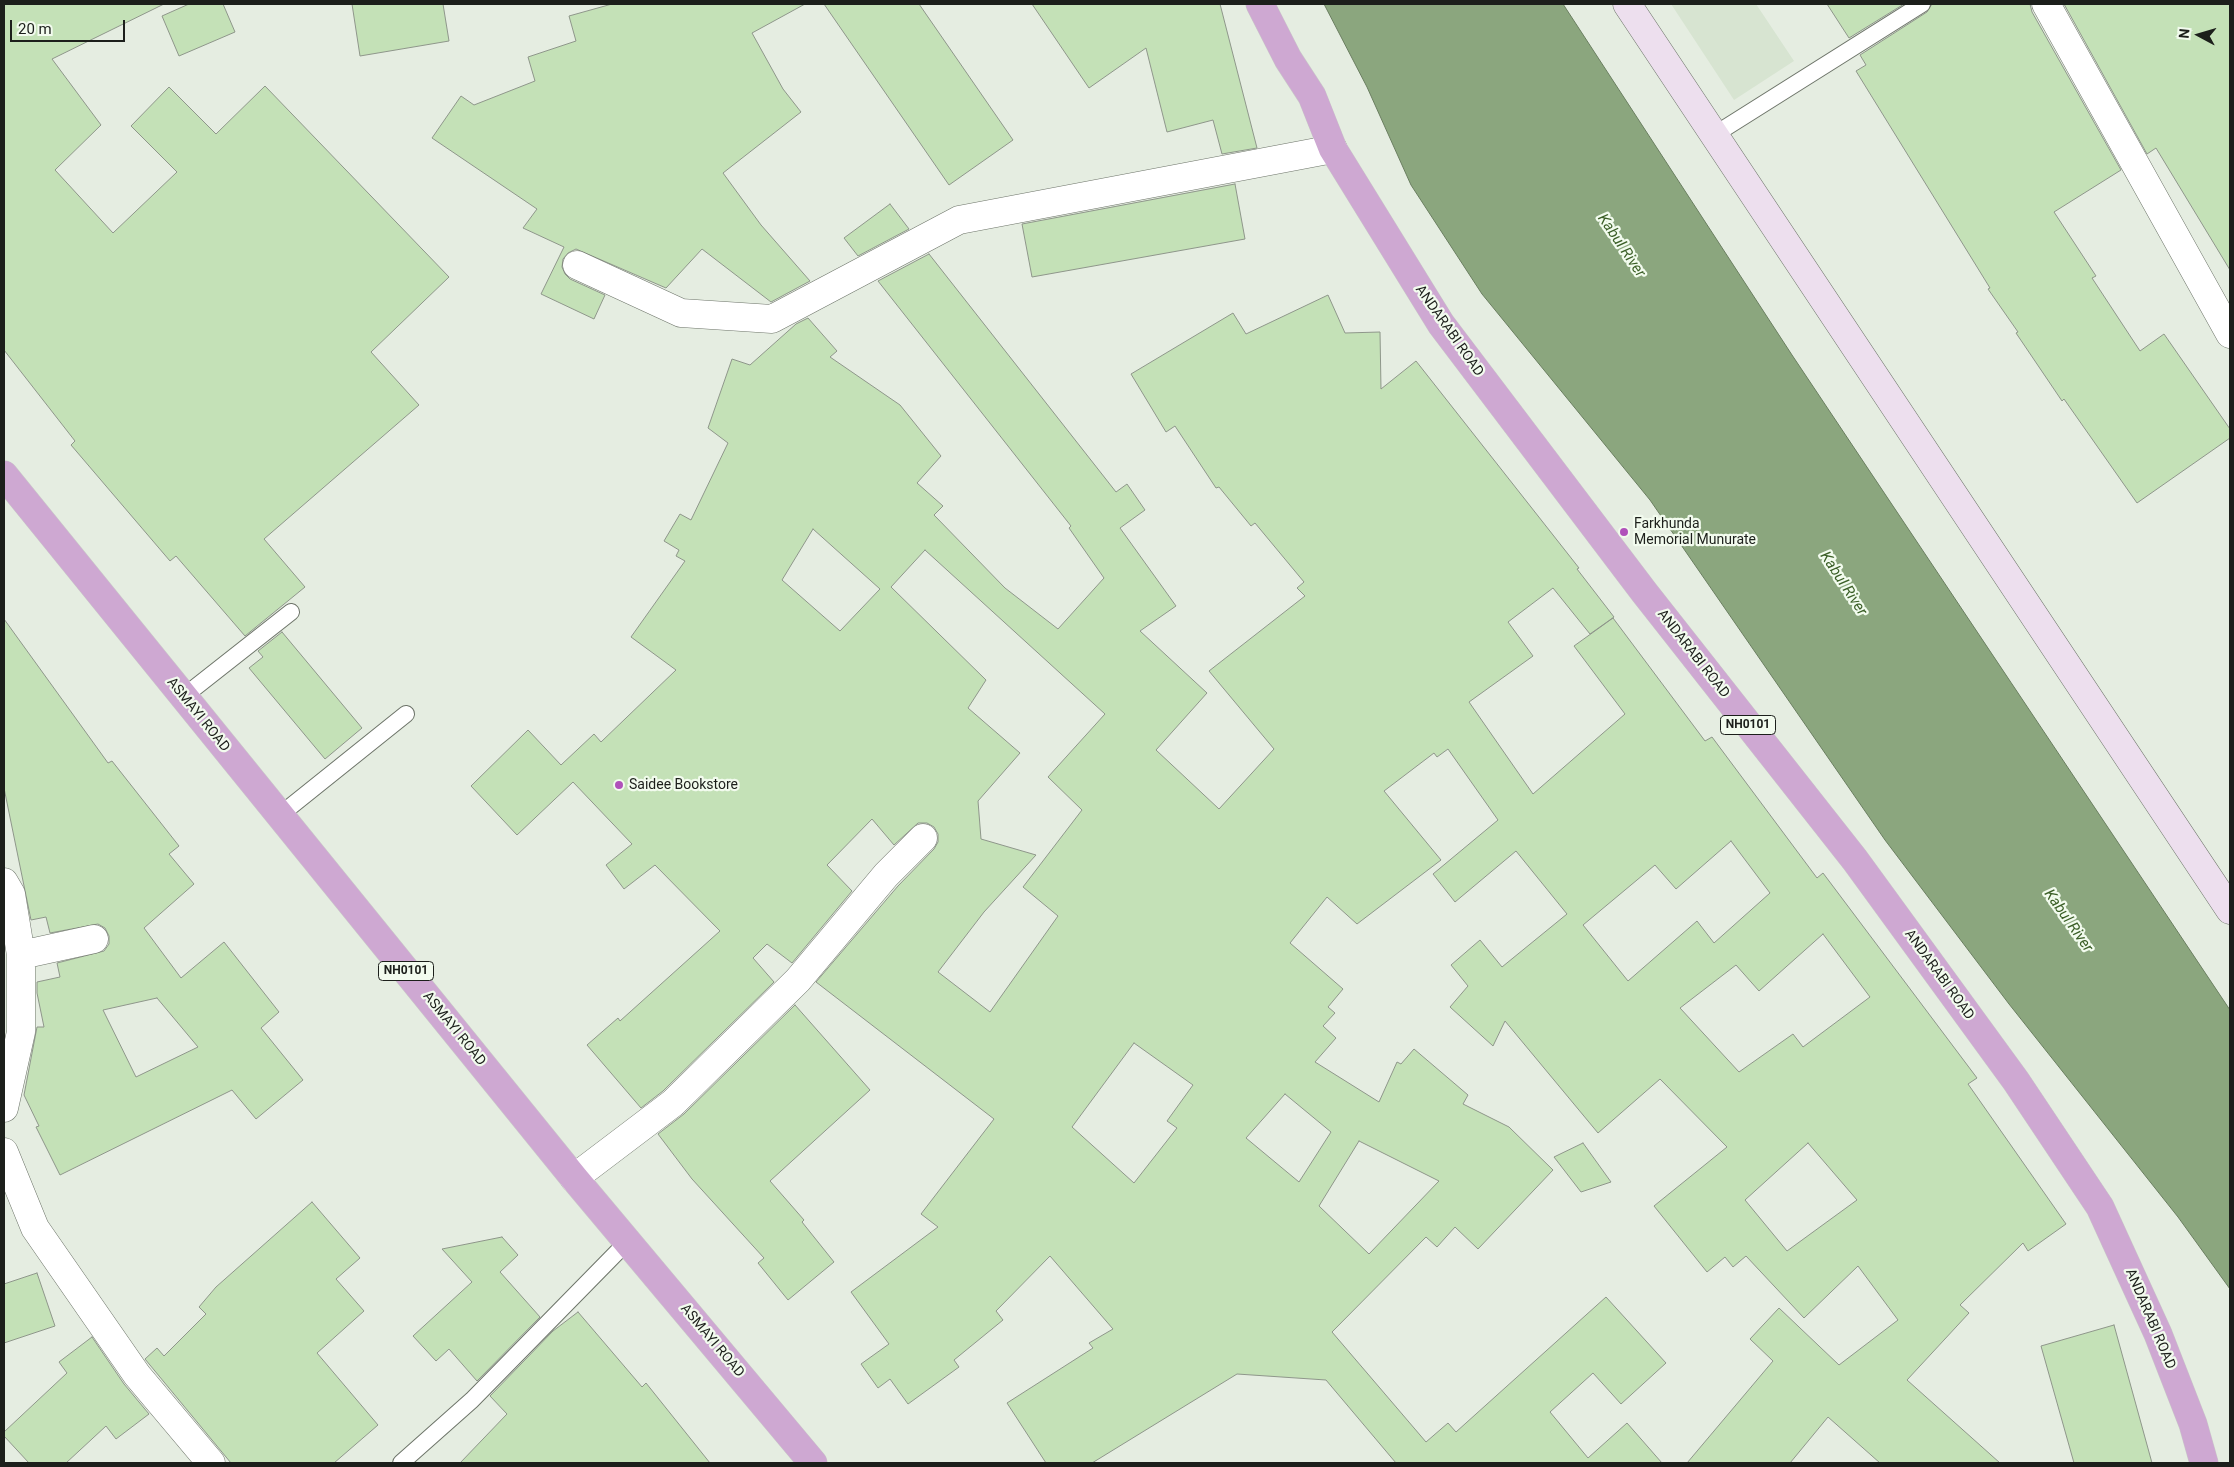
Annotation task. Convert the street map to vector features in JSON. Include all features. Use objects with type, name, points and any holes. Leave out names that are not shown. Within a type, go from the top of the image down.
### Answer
[{"type":"highway","name":"ANDARABI ROAD","points":[[1260,4],[1288,59],[1312,96],[1333,149],[1441,324],[1644,592],[1855,860],[2016,1081],[2100,1207],[2158,1334],[2193,1424],[2204,1463]]},
{"type":"highway","name":"ASMAYI ROAD","points":[[4,475],[574,1178],[814,1463]]},
{"type":"main road","points":[[1627,4],[2230,910]]},
{"type":"street","points":[[2046,4],[2230,334]]},
{"type":"street","points":[[577,265],[681,313],[772,319],[959,220],[1333,149]]},
{"type":"street","points":[[574,1178],[673,1103],[798,980],[886,874],[923,838]]},
{"type":"street","points":[[4,882],[11,894],[21,954],[21,1032],[4,1108]]},
{"type":"street","points":[[21,954],[94,939]]},
{"type":"street","points":[[4,1152],[35,1228],[137,1375],[211,1463]]},
{"type":"lane","points":[[1714,135],[1922,4]]},
{"type":"lane","points":[[183,697],[291,612]]},
{"type":"lane","points":[[280,815],[406,714]]},
{"type":"lane","points":[[401,1463],[472,1400],[628,1242]]},
{"type":"shaded area","points":[[1671,4],[1756,4],[1794,61],[1734,100]]},
{"type":"water","name":"Kabul River","points":[[1324,4],[1563,4],[1792,355],[2230,1010],[2230,1289],[2178,1217],[2009,1004],[1885,840],[1650,500],[1482,294],[1411,185],[1367,87]]},
{"type":"building","points":[[4,4],[164,4],[52,59],[101,125],[55,170],[113,233],[177,172],[131,126],[169,87],[216,134],[265,86],[449,277],[371,352],[419,405],[264,539],[305,587],[245,636],[176,556],[170,561],[71,445],[75,441],[4,350]]},
{"type":"building","points":[[189,4],[223,4],[235,32],[179,56],[162,16]]},
{"type":"building","points":[[352,4],[443,4],[449,41],[360,56]]},
{"type":"building","points":[[612,4],[805,4],[752,33],[783,89],[801,112],[723,173],[761,225],[810,281],[771,302],[702,249],[666,288],[576,249],[568,253],[563,259],[562,267],[570,279],[605,295],[594,319],[541,294],[564,247],[523,228],[537,209],[432,138],[461,96],[474,105],[535,81],[528,57],[576,41],[569,16]]},
{"type":"building","points":[[824,4],[919,4],[1013,140],[949,185]]},
{"type":"building","points":[[1032,4],[1220,4],[1257,148],[1222,154],[1213,120],[1167,132],[1146,48],[1089,88]]},
{"type":"building","points":[[1827,4],[1904,4],[1849,38]]},
{"type":"building","points":[[1932,4],[2030,4],[2032,12],[2121,170],[2054,212],[2096,276],[2092,278],[2140,351],[2164,334],[2230,429],[2230,438],[2137,503],[2064,399],[2062,401],[2016,333],[2018,332],[1988,289],[1990,288],[1856,71],[1866,65],[1860,55],[1927,12]]},
{"type":"building","points":[[2064,4],[2230,4],[2230,270],[2156,148],[2147,154]]},
{"type":"building","points":[[1235,184],[1245,239],[1032,277],[1022,224]]},
{"type":"building","points":[[890,204],[909,229],[858,256],[844,238]]},
{"type":"building","points":[[929,254],[1116,492],[1127,484],[1145,510],[1120,528],[1176,606],[1140,631],[1207,693],[1156,750],[1219,809],[1274,749],[1209,671],[1305,596],[1297,588],[1304,582],[1255,523],[1251,526],[1219,487],[1216,488],[1175,426],[1166,432],[1131,374],[1233,313],[1246,334],[1328,295],[1345,333],[1380,332],[1381,389],[1416,361],[1579,568],[1577,569],[1614,617],[1590,634],[1553,588],[1508,622],[1533,656],[1469,702],[1533,794],[1625,714],[1574,646],[1613,618],[1705,741],[1712,737],[1817,878],[1823,873],[1977,1078],[1968,1084],[2066,1224],[2028,1251],[2023,1243],[1960,1305],[1969,1313],[1907,1380],[2000,1463],[1880,1463],[1828,1417],[1790,1463],[1687,1463],[1773,1361],[1750,1339],[1779,1308],[1839,1365],[1898,1320],[1858,1266],[1804,1318],[1746,1256],[1733,1267],[1725,1257],[1707,1272],[1654,1206],[1727,1147],[1660,1079],[1598,1133],[1505,1021],[1493,1046],[1450,1007],[1468,986],[1451,965],[1480,940],[1502,967],[1567,914],[1516,851],[1455,902],[1433,874],[1498,820],[1448,749],[1437,757],[1434,753],[1384,791],[1441,860],[1357,924],[1327,897],[1290,943],[1343,989],[1328,1007],[1335,1013],[1323,1026],[1336,1038],[1315,1062],[1379,1102],[1397,1062],[1401,1064],[1414,1049],[1468,1095],[1463,1104],[1509,1127],[1553,1170],[1478,1249],[1455,1227],[1437,1247],[1426,1237],[1332,1332],[1426,1442],[1448,1423],[1456,1432],[1606,1297],[1666,1363],[1621,1404],[1593,1373],[1550,1412],[1588,1458],[1627,1423],[1662,1463],[1396,1463],[1326,1380],[1237,1374],[1092,1463],[1046,1463],[1007,1403],[1093,1348],[1089,1343],[1113,1329],[1050,1256],[996,1311],[1003,1320],[954,1360],[959,1367],[908,1404],[890,1379],[878,1388],[861,1364],[889,1344],[851,1292],[938,1227],[921,1214],[994,1119],[816,982],[898,886],[934,849],[938,842],[938,834],[934,827],[927,823],[918,823],[894,845],[872,819],[827,865],[852,891],[792,963],[767,944],[753,958],[774,982],[663,1091],[641,1108],[587,1045],[618,1018],[620,1021],[720,931],[655,865],[624,889],[606,865],[632,844],[573,782],[517,835],[471,786],[528,730],[561,765],[594,734],[601,742],[676,670],[631,637],[685,561],[676,556],[679,550],[664,541],[680,514],[691,520],[728,443],[708,428],[732,359],[750,365],[796,324],[808,318],[837,351],[830,357],[900,405],[941,456],[917,483],[943,506],[934,515],[1005,588],[1058,629],[1104,578],[1069,528],[1071,526],[878,281]],"holes":[[[813,529],[880,589],[840,631],[782,580]],[[925,550],[1105,714],[1048,777],[1082,810],[1023,887],[1058,916],[990,1012],[938,972],[984,912],[1036,855],[981,839],[978,801],[1020,753],[968,708],[986,680],[891,587]],[[1731,841],[1770,893],[1714,943],[1697,921],[1628,981],[1583,925],[1655,865],[1676,889]],[[1823,934],[1870,997],[1803,1047],[1793,1034],[1739,1072],[1680,1008],[1736,965],[1759,991]],[[1134,1043],[1193,1085],[1167,1121],[1177,1128],[1134,1183],[1072,1127]],[[1285,1094],[1331,1132],[1299,1182],[1246,1138]],[[1359,1141],[1439,1181],[1369,1254],[1319,1206]],[[1808,1143],[1857,1200],[1787,1251],[1745,1200]]]},
{"type":"building","points":[[4,619],[108,763],[112,761],[179,846],[169,854],[194,884],[144,928],[181,978],[224,942],[279,1012],[261,1028],[303,1080],[256,1119],[232,1090],[60,1175],[36,1127],[39,1126],[24,1095],[37,1027],[44,1027],[37,993],[37,982],[60,977],[57,963],[104,951],[109,944],[109,936],[105,928],[98,924],[50,933],[46,917],[31,920],[4,788]],"holes":[[[157,998],[198,1047],[136,1077],[103,1010]]]},
{"type":"building","points":[[282,632],[362,728],[325,759],[249,668],[263,657],[258,651]]},
{"type":"building","points":[[795,1005],[870,1090],[770,1181],[804,1220],[802,1222],[834,1262],[788,1300],[758,1263],[764,1258],[692,1179],[658,1134],[684,1114]]},
{"type":"building","points":[[1583,1143],[1611,1182],[1581,1192],[1554,1157]]},
{"type":"building","points":[[312,1202],[360,1258],[336,1279],[364,1311],[317,1353],[378,1425],[334,1463],[231,1463],[145,1359],[157,1348],[164,1356],[206,1314],[199,1307],[216,1287]]},
{"type":"building","points":[[502,1237],[518,1255],[500,1272],[540,1317],[477,1381],[449,1349],[436,1361],[413,1336],[472,1282],[442,1249]]},
{"type":"building","points":[[37,1273],[55,1326],[4,1343],[4,1284]]},
{"type":"building","points":[[578,1312],[642,1387],[646,1383],[710,1463],[460,1463],[507,1414],[490,1396],[553,1331]]},
{"type":"building","points":[[2114,1325],[2152,1463],[2074,1463],[2041,1346]]},
{"type":"building","points":[[92,1337],[124,1384],[149,1414],[116,1439],[106,1426],[66,1463],[29,1463],[4,1436],[4,1432],[67,1373],[59,1362]]},
{"type":"place","name":"Farkhunda Memorial Munurate","points":[[1624,532]]},
{"type":"place","name":"Saidee Bookstore","points":[[619,785]]}]
